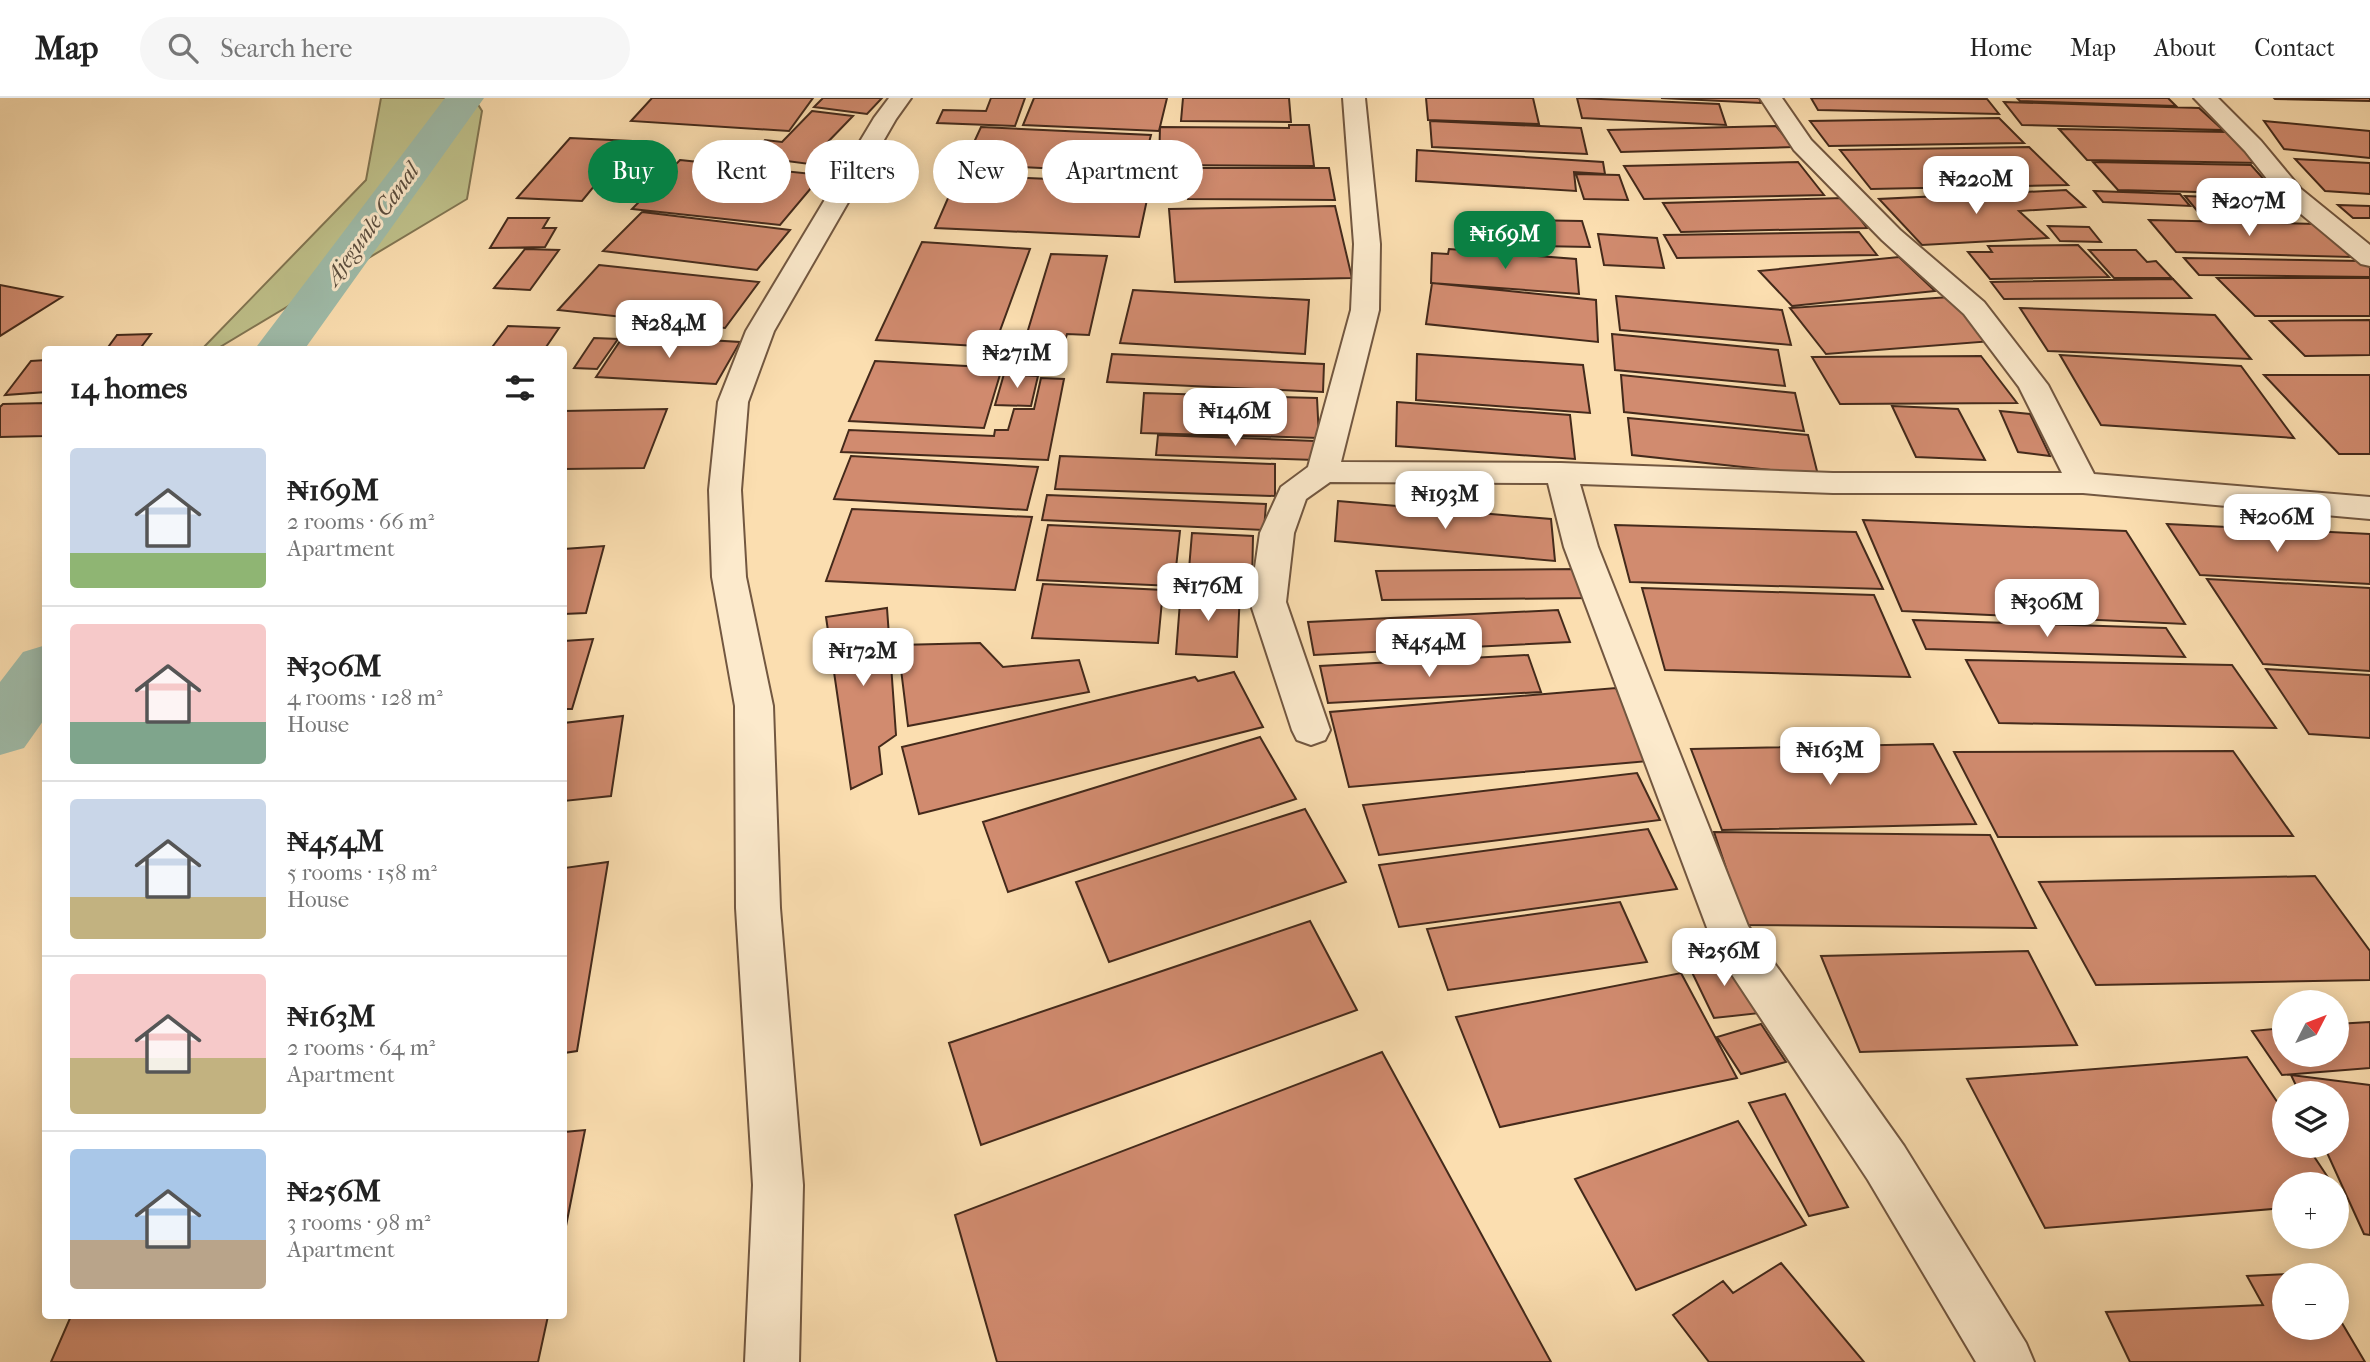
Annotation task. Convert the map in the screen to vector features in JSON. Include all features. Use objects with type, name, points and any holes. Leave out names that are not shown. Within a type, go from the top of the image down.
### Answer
[{"type":"street","points":[[772,1362],[778,1185],[758,908],[754,706],[729,577],[725,490],[733,402],[760,331],[885,118],[901,98]]},
{"type":"street","points":[[1323,472],[1365,310],[1367,244],[1354,98]]},
{"type":"street","points":[[1771,98],[1802,145],[1891,235],[1973,308],[2033,385],[2082,483]]},
{"type":"street","points":[[2205,98],[2253,146],[2292,194],[2370,258]]},
{"type":"street","points":[[1311,730],[1268,602],[1277,533],[1292,494],[1323,472],[1561,473],[1833,483],[2082,483],[2370,508]]},
{"type":"street","points":[[1561,473],[1581,547],[1730,936],[1886,1163],[2007,1362]]},
{"type":"green space","points":[[381,98],[474,98],[482,111],[467,199],[222,346],[205,346],[366,180]]},
{"type":"building","points":[[652,98],[813,98],[789,131],[631,121]]},
{"type":"building","points":[[823,98],[882,98],[867,114],[814,107]]},
{"type":"building","points":[[991,98],[1025,98],[1015,126],[937,123],[943,110],[986,111]]},
{"type":"building","points":[[1034,98],[1167,98],[1159,131],[1023,125]]},
{"type":"building","points":[[1183,98],[1289,98],[1291,122],[1181,121]]},
{"type":"building","points":[[1426,98],[1533,98],[1539,124],[1428,120]]},
{"type":"building","points":[[1577,98],[1719,104],[1726,125],[1582,118]]},
{"type":"building","points":[[1661,98],[1759,98],[1761,103]]},
{"type":"building","points":[[1811,98],[1987,99],[1999,114],[1818,110]]},
{"type":"building","points":[[2017,98],[2168,98],[2176,106],[2020,101]]},
{"type":"building","points":[[2370,98],[2370,101],[2275,99]]},
{"type":"building","points":[[2004,102],[2199,108],[2223,130],[2022,125]]},
{"type":"building","points":[[812,111],[853,116],[830,140],[805,140],[805,163],[791,162],[791,140],[784,140]]},
{"type":"building","points":[[1999,118],[2024,143],[1829,146],[1810,121]]},
{"type":"building","points":[[1430,121],[1581,128],[1587,154],[1432,147]]},
{"type":"building","points":[[2264,121],[2370,131],[2370,158],[2284,149]]},
{"type":"building","points":[[1289,125],[1309,125],[1314,166],[1203,165],[1203,140],[1160,140],[1160,127],[1289,128]]},
{"type":"building","points":[[1776,126],[1793,147],[1621,152],[1608,130]]},
{"type":"building","points":[[981,127],[1151,135],[1150,140],[1042,140],[1042,168],[1028,167],[1028,140],[975,140]]},
{"type":"building","points":[[2059,129],[2228,132],[2262,163],[2087,160]]},
{"type":"building","points":[[570,138],[611,140],[588,140],[588,194],[582,201],[517,198]]},
{"type":"building","points":[[2029,147],[2068,185],[1871,189],[1840,150]]},
{"type":"building","points":[[1417,150],[1603,162],[1605,174],[1574,172],[1576,191],[1416,181]]},
{"type":"building","points":[[2295,159],[2370,163],[2370,194],[2325,191]]},
{"type":"building","points":[[692,161],[692,203],[791,203],[791,172],[805,173],[805,195],[780,225],[632,209],[638,203],[678,203],[678,162]]},
{"type":"building","points":[[1798,162],[1824,195],[1644,199],[1624,166]]},
{"type":"building","points":[[2093,162],[2251,165],[2277,194],[2118,190]]},
{"type":"building","points":[[1203,168],[1329,168],[1335,200],[1203,199]]},
{"type":"building","points":[[1576,174],[1619,175],[1628,200],[1584,199]]},
{"type":"building","points":[[1028,178],[1042,179],[1042,203],[1146,203],[1139,237],[935,228],[946,203],[1028,203]]},
{"type":"building","points":[[2066,190],[2085,207],[2019,211],[2048,238],[1922,245],[1879,199]]},
{"type":"building","points":[[2094,191],[2180,194],[2190,206],[2103,202]]},
{"type":"building","points":[[2185,196],[2259,199],[2279,222],[2203,218]]},
{"type":"building","points":[[1844,198],[1867,228],[1681,232],[1663,203]]},
{"type":"building","points":[[2338,205],[2370,206],[2370,218],[2353,218]]},
{"type":"building","points":[[1335,206],[1352,278],[1175,282],[1169,209]]},
{"type":"building","points":[[642,212],[790,230],[757,270],[603,251]]},
{"type":"building","points":[[508,218],[549,218],[543,228],[556,228],[545,247],[490,248]]},
{"type":"building","points":[[1476,219],[1582,221],[1590,247],[1481,245]]},
{"type":"building","points":[[2149,220],[2317,224],[2351,257],[2176,252]]},
{"type":"building","points":[[2048,226],[2089,227],[2101,242],[2060,241]]},
{"type":"building","points":[[1859,232],[1877,255],[1677,258],[1664,235]]},
{"type":"building","points":[[1598,234],[1657,238],[1664,268],[1604,265]]},
{"type":"building","points":[[922,242],[1030,249],[994,347],[876,340]]},
{"type":"building","points":[[2078,245],[2109,277],[1990,279],[1968,252],[1992,252],[1988,246]]},
{"type":"building","points":[[525,249],[559,250],[530,290],[494,288]]},
{"type":"building","points":[[1449,249],[1576,259],[1579,294],[1431,283],[1432,253],[1448,254]]},
{"type":"building","points":[[2089,250],[2136,250],[2147,262],[2156,261],[2172,278],[2114,278]]},
{"type":"building","points":[[1051,254],[1107,256],[1089,335],[1067,334],[1062,351],[1022,350]]},
{"type":"building","points":[[1899,257],[1935,291],[1792,306],[1759,271]]},
{"type":"building","points":[[2184,258],[2363,261],[2370,267],[2370,277],[2199,275]]},
{"type":"building","points":[[599,265],[759,282],[725,328],[558,310]]},
{"type":"building","points":[[2217,278],[2370,278],[2370,316],[2255,316]]},
{"type":"building","points":[[2173,279],[2191,298],[2004,299],[1991,282]]},
{"type":"building","points":[[1432,283],[1596,300],[1598,342],[1426,324]]},
{"type":"building","points":[[0,285],[62,297],[0,336]]},
{"type":"building","points":[[1133,290],[1309,300],[1305,354],[1120,343]]},
{"type":"building","points":[[1616,296],[1782,310],[1791,345],[1620,330]]},
{"type":"building","points":[[1950,297],[1993,341],[1826,354],[1790,308]]},
{"type":"building","points":[[2020,308],[2215,315],[2251,359],[2048,351]]},
{"type":"building","points":[[2370,320],[2370,355],[2305,356],[2270,321]]},
{"type":"building","points":[[508,326],[559,328],[547,346],[493,346]]},
{"type":"building","points":[[151,334],[142,346],[109,346],[117,335]]},
{"type":"building","points":[[1612,334],[1778,350],[1785,386],[1615,370]]},
{"type":"building","points":[[624,335],[740,342],[716,384],[596,377]]},
{"type":"building","points":[[594,338],[618,339],[597,369],[574,368]]},
{"type":"building","points":[[1112,354],[1324,364],[1323,392],[1107,382]]},
{"type":"building","points":[[1417,354],[1583,365],[1590,413],[1416,400]]},
{"type":"building","points":[[2060,355],[2241,366],[2294,438],[2101,425]]},
{"type":"building","points":[[1981,356],[2017,403],[1840,404],[1812,357]]},
{"type":"building","points":[[42,360],[42,392],[5,395],[31,361]]},
{"type":"building","points":[[875,361],[1002,368],[984,428],[849,421]]},
{"type":"building","points":[[1004,374],[1038,376],[1031,406],[995,405]]},
{"type":"building","points":[[1621,375],[1795,393],[1804,431],[1624,412]]},
{"type":"building","points":[[2264,375],[2370,375],[2370,454],[2339,454]]},
{"type":"building","points":[[1041,378],[1064,379],[1048,460],[841,452],[849,430],[994,436],[995,430],[1008,430],[1014,409],[1034,409]]},
{"type":"building","points":[[1144,393],[1317,398],[1319,438],[1141,433]]},
{"type":"building","points":[[1397,402],[1570,415],[1575,459],[1396,446]]},
{"type":"building","points":[[42,403],[42,436],[0,437],[0,407],[3,404]]},
{"type":"building","points":[[1892,406],[1958,409],[1985,460],[1916,457]]},
{"type":"building","points":[[667,409],[644,468],[567,469],[567,411]]},
{"type":"building","points":[[2000,411],[2030,414],[2050,456],[2018,452]]},
{"type":"building","points":[[1628,418],[1808,435],[1818,475],[1632,455]]},
{"type":"building","points":[[1158,435],[1315,441],[1315,460],[1156,455]]},
{"type":"building","points":[[851,456],[1038,467],[1027,510],[834,499]]},
{"type":"building","points":[[1060,456],[1275,464],[1275,496],[1055,489]]},
{"type":"building","points":[[1047,495],[1266,504],[1264,530],[1042,520]]},
{"type":"building","points":[[1338,501],[1551,519],[1555,561],[1335,541]]},
{"type":"building","points":[[852,509],[1032,517],[1015,590],[826,581]]},
{"type":"building","points":[[1863,520],[2126,531],[2185,624],[1902,611]]},
{"type":"building","points":[[2167,524],[2370,534],[2370,584],[2200,575]]},
{"type":"building","points":[[1048,525],[1180,531],[1174,586],[1037,580]]},
{"type":"building","points":[[1615,525],[1856,532],[1883,589],[1630,582]]},
{"type":"building","points":[[1192,533],[1253,536],[1252,584],[1188,581]]},
{"type":"building","points":[[604,546],[586,613],[567,614],[567,549]]},
{"type":"building","points":[[1582,569],[1591,598],[1382,600],[1376,571]]},
{"type":"building","points":[[2207,579],[2370,588],[2370,671],[2263,664]]},
{"type":"building","points":[[1043,584],[1163,590],[1158,643],[1032,638]]},
{"type":"building","points":[[1642,588],[1874,595],[1910,677],[1665,670]]},
{"type":"building","points":[[1181,589],[1240,592],[1237,657],[1176,654]]},
{"type":"building","points":[[887,608],[896,735],[879,747],[882,774],[851,789],[826,617]]},
{"type":"building","points":[[1558,610],[1570,642],[1314,655],[1308,622]]},
{"type":"building","points":[[1913,620],[2166,628],[2185,657],[1926,649]]},
{"type":"building","points":[[593,639],[572,709],[567,709],[567,641]]},
{"type":"building","points":[[980,643],[1003,667],[1079,660],[1089,692],[908,726],[898,645]]},
{"type":"building","points":[[1528,655],[1541,692],[1328,703],[1320,666]]},
{"type":"building","points":[[1966,660],[2232,665],[2276,728],[1999,723]]},
{"type":"building","points":[[2266,669],[2370,675],[2370,738],[2309,734]]},
{"type":"building","points":[[1234,672],[1263,727],[919,814],[902,747],[1195,677],[1198,681]]},
{"type":"building","points":[[1616,688],[1649,761],[1349,787],[1330,712]]},
{"type":"building","points":[[623,716],[611,796],[567,801],[567,723]]},
{"type":"building","points":[[1260,737],[1296,799],[1008,892],[983,822]]},
{"type":"building","points":[[1933,744],[1976,824],[1722,830],[1691,749]]},
{"type":"building","points":[[2233,751],[2293,836],[1998,837],[1954,752]]},
{"type":"building","points":[[1637,773],[1660,820],[1379,855],[1363,805]]},
{"type":"building","points":[[1305,809],[1346,882],[1109,962],[1076,882]]},
{"type":"building","points":[[1648,829],[1677,889],[1399,927],[1379,865]]},
{"type":"building","points":[[1714,832],[1990,835],[2036,928],[1745,925]]},
{"type":"building","points":[[608,862],[577,1051],[567,1053],[567,868]]},
{"type":"building","points":[[2315,876],[2370,951],[2370,980],[2096,985],[2039,882]]},
{"type":"building","points":[[1620,902],[1647,962],[1448,990],[1427,929]]},
{"type":"building","points":[[1310,921],[1357,1010],[981,1145],[949,1043]]},
{"type":"building","points":[[2028,951],[2077,1045],[1860,1052],[1821,956]]},
{"type":"building","points":[[1734,958],[1760,1013],[1714,1018],[1688,964]]},
{"type":"building","points":[[1681,973],[1737,1078],[1500,1127],[1456,1017]]},
{"type":"building","points":[[2370,1022],[2370,1068],[2282,1075],[2277,1068],[2348,1068],[2349,1023]]},
{"type":"building","points":[[1761,1024],[1786,1062],[1741,1074],[1717,1037]]},
{"type":"building","points":[[2272,1029],[2272,1060],[2252,1031]]},
{"type":"building","points":[[1382,1052],[1551,1362],[997,1362],[955,1215]]},
{"type":"building","points":[[2247,1057],[2272,1094],[2272,1158],[2315,1158],[2324,1172],[2272,1172],[2272,1209],[2045,1228],[1967,1079]]},
{"type":"building","points":[[2291,1075],[2338,1081],[2294,1081]]},
{"type":"building","points":[[2349,1082],[2370,1085],[2370,1235],[2364,1234],[2349,1201],[2349,1172],[2336,1172],[2329,1158],[2349,1158]]},
{"type":"building","points":[[1785,1094],[1848,1207],[1809,1216],[1749,1103]]},
{"type":"building","points":[[1738,1121],[1806,1225],[1636,1290],[1575,1179]]},
{"type":"building","points":[[585,1130],[567,1221],[567,1132]]},
{"type":"building","points":[[1781,1263],[1864,1362],[1709,1362],[1673,1315],[1723,1281],[1733,1293]]},
{"type":"building","points":[[2272,1275],[2272,1340],[2349,1340],[2349,1335],[2365,1362],[2130,1362],[2106,1312],[2263,1305],[2247,1276]]},
{"type":"building","points":[[70,1319],[547,1319],[538,1362],[51,1362]]},
{"type":"waterway","name":"Ajegunle Canal","points":[[282,346],[465,98]]},
{"type":"waterway","name":"Ajegunle Canal","points":[[0,730],[42,673]]}]
